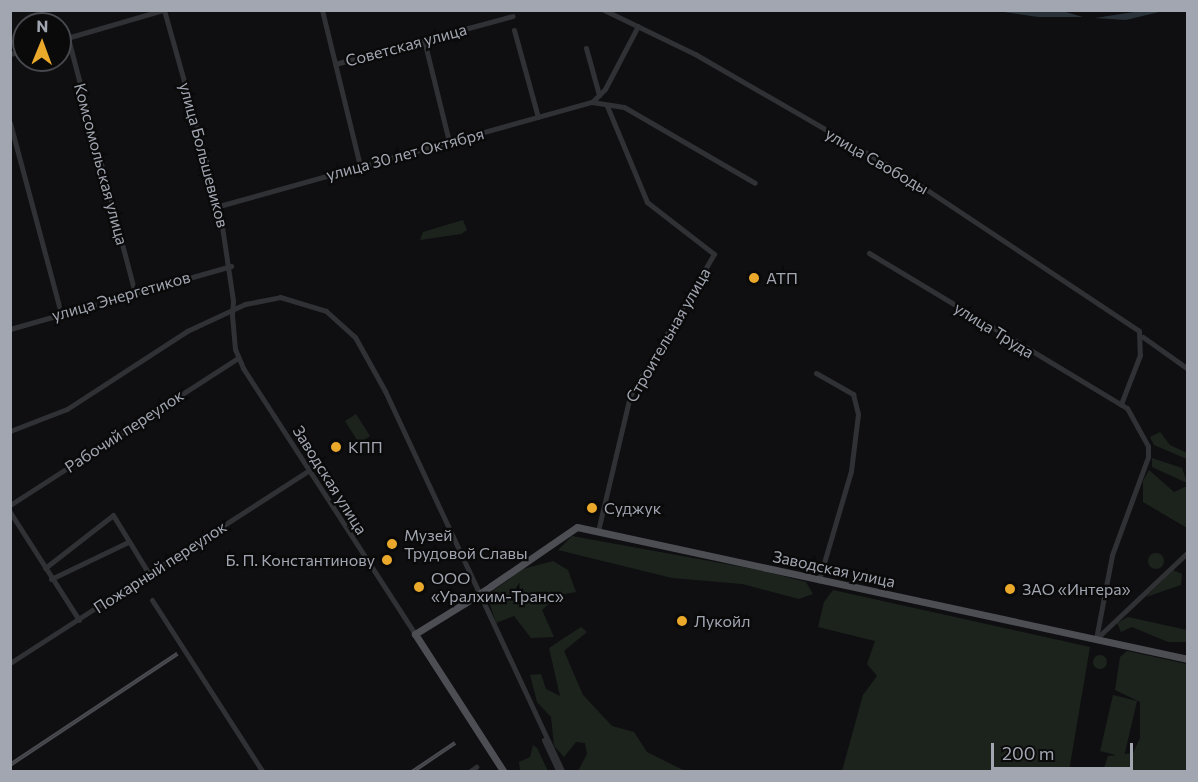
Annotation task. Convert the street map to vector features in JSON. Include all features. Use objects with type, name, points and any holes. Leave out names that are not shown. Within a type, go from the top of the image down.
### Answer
[{"type":"main road","name":"Заводская улица","points":[[504,771],[415,634],[491,586],[577,527],[1188,659]]},
{"type":"street","points":[[72,37],[163,10]]},
{"type":"street","name":"улица Большевиков","points":[[163,10],[219,206],[231,266],[232,315]]},
{"type":"street","points":[[322,10],[360,166]]},
{"type":"street","name":"улица Свободы","points":[[604,10],[638,26],[903,174],[1139,331],[1143,337]]},
{"type":"street","name":"Советская улица","points":[[335,64],[513,16]]},
{"type":"street","points":[[592,102],[599,95],[638,26]]},
{"type":"street","points":[[514,30],[538,117]]},
{"type":"street","points":[[424,40],[449,142]]},
{"type":"street","points":[[586,48],[599,95]]},
{"type":"street","name":"Комсомольская улица","points":[[72,53],[135,290]]},
{"type":"street","points":[[592,102],[634,112],[755,183]]},
{"type":"street","name":"улица 30 лет Октября","points":[[219,206],[592,102]]},
{"type":"street","name":"Строительная улица","points":[[598,531],[630,396],[714,254],[647,202],[607,106]]},
{"type":"street","points":[[10,123],[61,313]]},
{"type":"street","name":"улица Труда","points":[[869,253],[1121,404]]},
{"type":"street","name":"улица Энергетиков","points":[[10,329],[135,290],[231,266]]},
{"type":"street","points":[[10,431],[67,409],[187,331],[252,302],[287,298],[326,311],[355,337],[385,391],[561,771]]},
{"type":"street","name":"Заводская улица","points":[[232,315],[238,358],[415,634]]},
{"type":"street","points":[[1096,639],[1112,555],[1148,457],[1148,446],[1121,404],[1143,337],[1188,369]]},
{"type":"street","name":"Рабочий переулок","points":[[10,505],[238,358]]},
{"type":"street","points":[[816,373],[854,394],[858,414],[851,471],[819,580]]},
{"type":"street","name":"Пожарный переулок","points":[[10,663],[309,470]]},
{"type":"street","points":[[10,512],[79,620]]},
{"type":"street","points":[[45,568],[113,515],[149,574]]},
{"type":"street","points":[[51,579],[128,542]]},
{"type":"street","points":[[1096,639],[1188,552]]},
{"type":"street","points":[[152,600],[260,770]]},
{"type":"street","points":[[544,740],[561,771]]},
{"type":"street","points":[[469,771],[476,766]]},
{"type":"shaded area","points":[[997,11],[1062,11],[1083,17],[1038,17]]},
{"type":"shaded area","points":[[1163,11],[1126,20],[1095,18],[1134,12]]},
{"type":"shaded area","points":[[463,220],[467,230],[461,234],[420,240],[423,232]]},
{"type":"shaded area","points":[[356,414],[370,436],[359,443],[345,421]]},
{"type":"shaded area","points":[[1160,432],[1170,445],[1187,453],[1187,459],[1154,445],[1150,437]]},
{"type":"shaded area","points":[[1152,458],[1182,468],[1187,483],[1152,467]]},
{"type":"shaded area","points":[[1149,470],[1174,492],[1187,486],[1187,528],[1143,502],[1143,481]]},
{"type":"shaded area","points":[[572,536],[759,570],[806,582],[813,594],[799,599],[742,584],[672,578],[558,550]]},
{"type":"shaded area","points":[[1153,553],[1159,553],[1164,561],[1162,567],[1153,569],[1148,564],[1148,558]]},
{"type":"shaded area","points":[[553,561],[568,570],[576,592],[559,595],[542,610],[554,637],[531,638],[514,616],[496,623],[487,595],[523,569]]},
{"type":"shaded area","points":[[1173,570],[1182,574],[1181,585],[1146,597]]},
{"type":"shaded area","points":[[833,590],[1090,647],[1069,771],[842,771],[863,695],[877,676],[867,664],[875,641],[818,627],[824,602]]},
{"type":"shaded area","points":[[1128,617],[1187,630],[1187,642],[1168,642],[1132,627],[1121,632],[1117,623]]},
{"type":"shaded area","points":[[581,627],[587,632],[564,651],[583,695],[612,726],[634,732],[647,752],[685,771],[578,771],[587,754],[585,743],[576,742],[564,757],[554,746],[551,717],[537,702],[530,675],[541,674],[546,689],[560,696],[549,648]]},
{"type":"shaded area","points":[[1127,651],[1187,664],[1187,771],[1103,771],[1108,756],[1133,753],[1140,738],[1140,702],[1115,690],[1120,657]]},
{"type":"shaded area","points":[[1097,655],[1103,655],[1107,662],[1103,669],[1097,669],[1093,665],[1093,659]]},
{"type":"shaded area","points":[[1113,695],[1137,701],[1124,757],[1100,751]]},
{"type":"shaded area","points":[[533,745],[537,748],[548,771],[520,771],[519,762],[530,757]]},
{"type":"railway","points":[[10,765],[177,654]]},
{"type":"railway","points":[[412,772],[455,743]]},
{"type":"place","name":"АТП","points":[[754,278]]},
{"type":"place","name":"КПП","points":[[336,447]]},
{"type":"place","name":"Суджук","points":[[592,508]]},
{"type":"place","name":"Музей Трудовой Славы","points":[[392,544]]},
{"type":"place","name":"Б. П. Константинову","points":[[387,560]]},
{"type":"place","name":"ООО «Уралхим-Транс»","points":[[419,587]]},
{"type":"place","name":"ЗАО «Интера»","points":[[1010,589]]},
{"type":"place","name":"Лукойл","points":[[682,621]]}]
